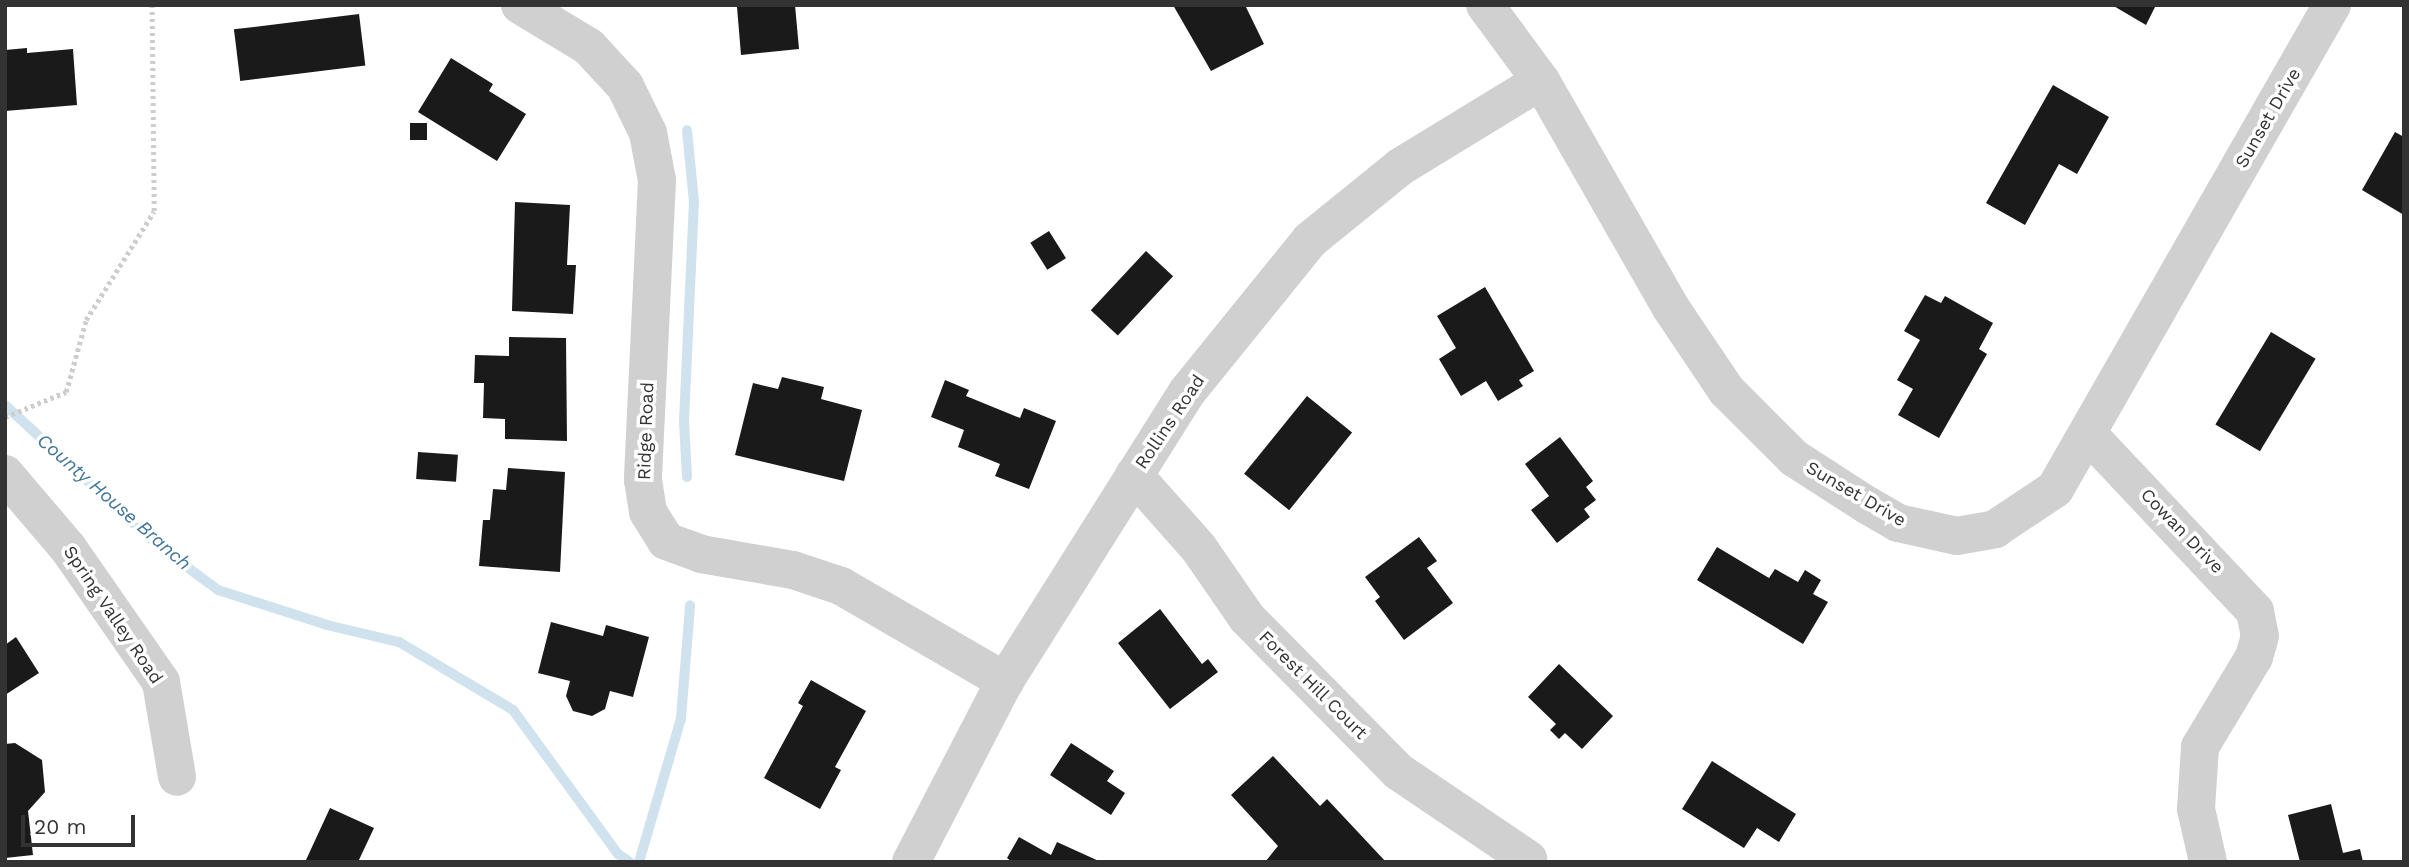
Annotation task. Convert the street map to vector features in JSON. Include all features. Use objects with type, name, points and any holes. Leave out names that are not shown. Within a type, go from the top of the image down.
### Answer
[{"type":"street","name":"Ridge Road","points":[[520,5],[589,47],[625,86],[648,133],[657,180],[643,480],[648,512],[666,541],[701,554],[793,570],[841,586],[1005,681]]},
{"type":"street","name":"Sunset Drive","points":[[1485,5],[1541,81],[1671,308],[1726,390],[1794,458],[1856,499],[1898,523],[1936,535],[1957,536],[1995,529],[2055,489],[2332,5]]},
{"type":"street","name":"Rollins Road","points":[[911,862],[1005,681],[1187,392],[1310,240],[1400,166],[1541,81]]},
{"type":"street","name":"Cowan Drive","points":[[2088,434],[2236,587],[2255,611],[2260,636],[2243,679],[2200,747],[2196,809],[2208,862]]},
{"type":"street","name":"Spring Valley Road","points":[[5,474],[68,548],[162,682],[177,777]]},
{"type":"street","name":"Forest Hill Court","points":[[1134,475],[1198,547],[1247,618],[1399,772],[1528,859]]},
{"type":"path","points":[[5,417],[66,392],[86,320],[154,211],[152,5]]},
{"type":"building","points":[[795,5],[799,49],[741,55],[737,7]]},
{"type":"building","points":[[1173,5],[1245,5],[1264,44],[1211,71]]},
{"type":"building","points":[[2112,5],[2156,5],[2146,25]]},
{"type":"building","points":[[359,14],[365,66],[240,81],[234,29]]},
{"type":"building","points":[[27,48],[27,53],[73,49],[77,105],[5,111],[5,50]]},
{"type":"building","points":[[451,58],[493,84],[489,91],[526,114],[497,161],[418,112]]},
{"type":"building","points":[[2053,85],[2109,117],[2077,174],[2059,164],[2025,225],[1986,203]]},
{"type":"building","points":[[410,123],[427,123],[427,140],[410,140]]},
{"type":"building","points":[[2395,132],[2404,137],[2404,215],[2362,190]]},
{"type":"building","points":[[515,202],[570,205],[567,265],[576,265],[573,314],[512,311]]},
{"type":"building","points":[[1049,231],[1066,258],[1047,270],[1030,243]]},
{"type":"building","points":[[1146,251],[1173,276],[1118,335],[1091,310]]},
{"type":"building","points":[[1485,287],[1534,371],[1519,380],[1523,386],[1498,401],[1486,381],[1461,396],[1439,359],[1456,348],[1437,316]]},
{"type":"building","points":[[1925,295],[1941,303],[1945,296],[1993,323],[1979,349],[1987,354],[1939,438],[1898,415],[1913,389],[1897,380],[1920,340],[1904,331]]},
{"type":"building","points":[[2271,332],[2316,359],[2260,451],[2215,425]]},
{"type":"building","points":[[509,337],[566,338],[567,441],[505,439],[505,419],[483,418],[484,383],[474,383],[475,355],[509,356]]},
{"type":"building","points":[[782,377],[824,387],[821,399],[862,410],[844,481],[735,455],[753,383],[778,389]]},
{"type":"building","points":[[945,380],[969,390],[966,396],[1020,418],[1024,408],[1056,421],[1029,489],[995,476],[1000,464],[958,447],[964,430],[931,417]]},
{"type":"building","points":[[1307,396],[1352,433],[1289,510],[1244,474]]},
{"type":"building","points":[[1560,437],[1593,481],[1586,487],[1596,500],[1584,509],[1590,517],[1557,543],[1531,510],[1549,496],[1525,464]]},
{"type":"building","points":[[418,452],[458,455],[456,482],[416,479]]},
{"type":"building","points":[[508,468],[565,472],[560,572],[479,566],[483,520],[490,520],[493,489],[506,490]]},
{"type":"building","points":[[1419,537],[1437,561],[1427,568],[1453,603],[1404,640],[1375,601],[1380,597],[1365,577]]},
{"type":"building","points":[[1717,547],[1769,578],[1775,569],[1798,582],[1805,570],[1821,580],[1813,594],[1828,602],[1803,644],[1697,580]]},
{"type":"building","points":[[1160,609],[1202,664],[1208,659],[1218,672],[1170,709],[1118,643]]},
{"type":"building","points":[[551,622],[603,636],[606,625],[649,637],[633,697],[610,691],[605,709],[592,716],[573,711],[566,696],[570,681],[538,673]]},
{"type":"building","points":[[16,637],[39,673],[5,695],[5,645]]},
{"type":"building","points":[[1559,664],[1613,716],[1582,749],[1565,733],[1559,739],[1550,730],[1556,724],[1528,697]]},
{"type":"building","points":[[811,680],[866,711],[835,767],[841,770],[820,809],[764,778],[803,706],[798,703]]},
{"type":"building","points":[[15,743],[42,760],[45,792],[28,811],[33,855],[5,858],[5,744]]},
{"type":"building","points":[[1071,743],[1114,771],[1107,781],[1125,793],[1111,815],[1050,775]]},
{"type":"building","points":[[1273,756],[1320,806],[1327,799],[1386,862],[1265,862],[1278,846],[1231,795]]},
{"type":"building","points":[[1712,761],[1796,814],[1779,842],[1757,828],[1744,848],[1682,809]]},
{"type":"building","points":[[2331,804],[2343,853],[2360,849],[2363,862],[2300,862],[2288,815]]},
{"type":"building","points":[[330,808],[374,828],[358,862],[306,860]]},
{"type":"building","points":[[1019,837],[1051,855],[1057,842],[1101,862],[1012,862],[1007,858]]},
{"type":"waterway","points":[[687,130],[694,202],[684,421],[687,477]]},
{"type":"waterway","name":"County House Branch","points":[[5,405],[157,545],[218,590],[327,625],[399,642],[513,710],[618,854],[630,862]]},
{"type":"waterway","points":[[639,862],[681,718],[690,605]]}]
